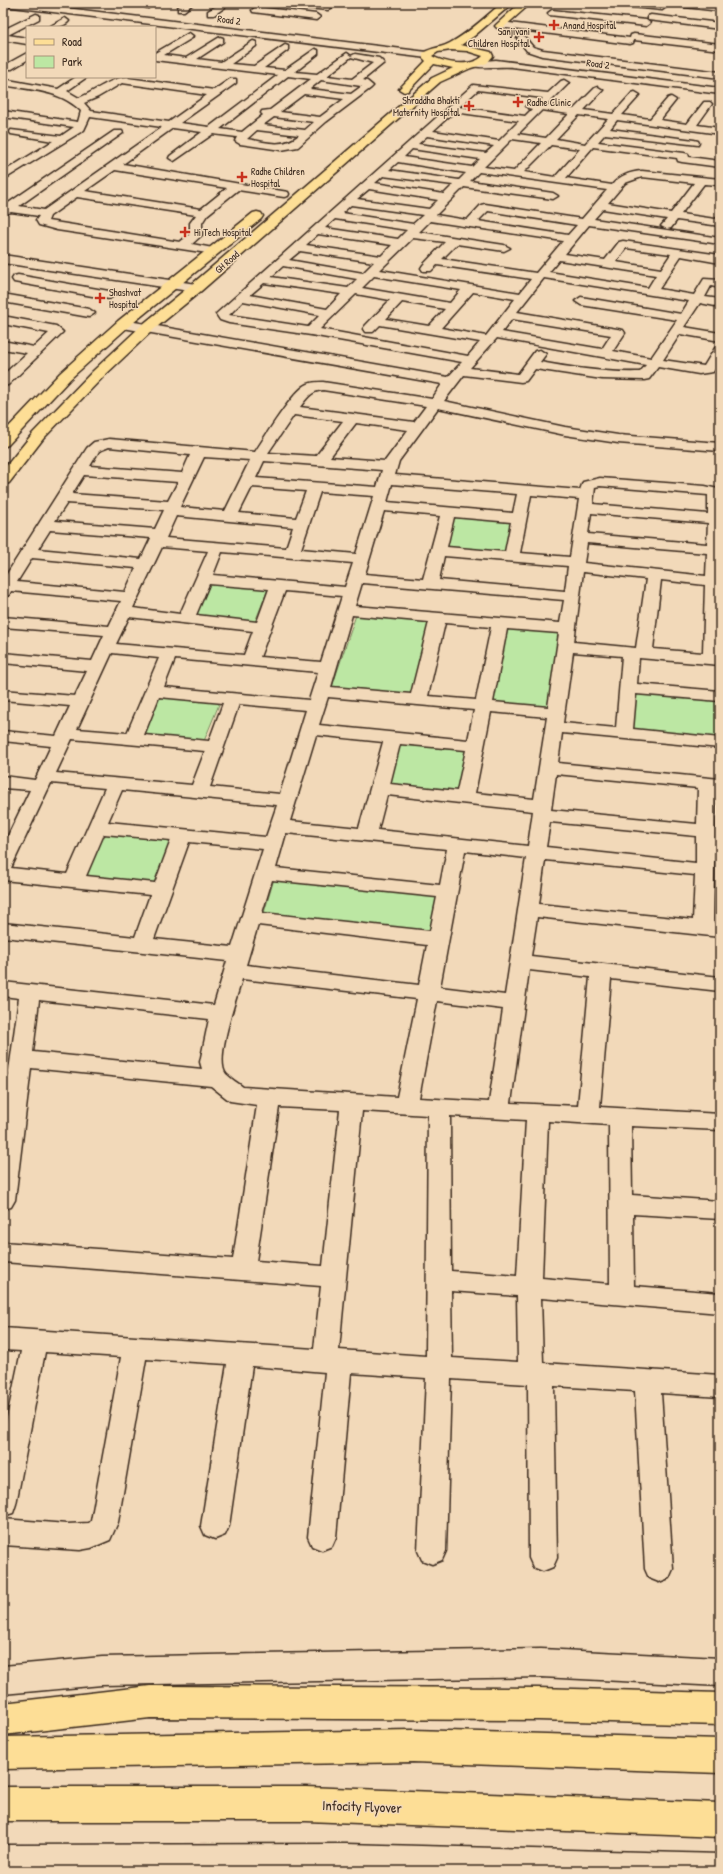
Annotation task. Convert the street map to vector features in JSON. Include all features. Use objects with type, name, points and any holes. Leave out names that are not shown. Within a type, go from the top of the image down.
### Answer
[{"type":"main road","points":[[393,99],[417,78],[432,55],[451,47],[471,34],[508,3]]},
{"type":"main road","points":[[492,32],[526,3]]},
{"type":"main road","points":[[451,47],[468,48],[485,52]]},
{"type":"main road","name":"GH Road","points":[[3,480],[38,436],[98,374],[148,328],[436,80],[471,65],[485,52]]},
{"type":"main road","points":[[432,55],[448,65],[471,65]]},
{"type":"main road","name":"GH Road","points":[[3,442],[65,376],[123,324],[270,206],[296,183]]},
{"type":"main road","points":[[3,1719],[150,1702],[538,1704],[720,1709]]},
{"type":"main road","points":[[3,1753],[413,1746],[720,1756]]},
{"type":"main road","name":"Infocity Flyover","points":[[3,1804],[306,1804],[720,1820]]},
{"type":"street","name":"Road 2","points":[[4,3],[432,55]]},
{"type":"street","name":"Road 2","points":[[32,3],[405,50],[432,55]]},
{"type":"street","points":[[181,9],[190,3]]},
{"type":"street","points":[[211,13],[227,3]]},
{"type":"street","points":[[266,3],[253,12],[316,17]]},
{"type":"street","points":[[295,3],[328,6],[334,3]]},
{"type":"street","points":[[623,3],[676,42],[720,47]]},
{"type":"street","points":[[676,3],[701,4],[720,8]]},
{"type":"street","points":[[562,4],[547,16],[720,26]]},
{"type":"street","points":[[585,7],[648,22]]},
{"type":"street","points":[[17,14],[46,20],[68,21]]},
{"type":"street","points":[[510,17],[521,18]]},
{"type":"street","points":[[501,25],[532,29],[720,17]]},
{"type":"street","points":[[28,26],[46,20]]},
{"type":"street","points":[[621,50],[648,22]]},
{"type":"street","points":[[3,34],[26,27]]},
{"type":"street","points":[[521,38],[532,29]]},
{"type":"street","points":[[684,70],[720,33]]},
{"type":"street","points":[[175,35],[224,41],[188,61]]},
{"type":"street","points":[[3,37],[23,40]]},
{"type":"street","points":[[156,57],[197,37]]},
{"type":"street","points":[[521,38],[535,40]]},
{"type":"street","points":[[521,38],[530,49],[542,53],[653,67],[719,73]]},
{"type":"street","points":[[3,48],[23,40]]},
{"type":"street","points":[[653,67],[676,42]]},
{"type":"street","points":[[222,66],[256,45],[240,43]]},
{"type":"street","points":[[272,47],[376,60],[380,63],[354,82]]},
{"type":"street","points":[[559,55],[567,48]]},
{"type":"street","points":[[591,59],[602,48]]},
{"type":"street","points":[[214,251],[57,227],[43,223],[42,220],[46,214],[233,81],[292,49]]},
{"type":"street","points":[[174,158],[315,52]]},
{"type":"street","name":"Road 2","points":[[485,52],[720,87]]},
{"type":"street","points":[[622,63],[632,52]]},
{"type":"street","points":[[6,66],[26,56]]},
{"type":"street","points":[[156,57],[252,70],[319,78],[364,83],[368,86],[322,120],[294,145],[288,147],[240,141],[255,127],[287,103],[303,90],[319,78],[347,56]]},
{"type":"street","name":"Road 2","points":[[471,65],[503,64],[720,91]]},
{"type":"street","points":[[503,64],[511,77]]},
{"type":"street","points":[[6,66],[26,69]]},
{"type":"street","points":[[27,86],[40,78]]},
{"type":"street","points":[[59,92],[80,78]]},
{"type":"street","points":[[78,102],[95,95],[122,78],[217,93]]},
{"type":"street","points":[[218,79],[233,81]]},
{"type":"street","points":[[3,83],[59,92],[78,102],[86,110],[86,118],[83,127],[3,177]]},
{"type":"street","points":[[522,83],[550,96]]},
{"type":"street","points":[[311,331],[564,83]]},
{"type":"street","points":[[470,360],[360,339],[224,317],[222,314],[476,87],[480,86],[550,96]]},
{"type":"street","points":[[303,90],[354,97]]},
{"type":"street","points":[[518,174],[598,90]]},
{"type":"street","points":[[536,215],[553,196],[562,181],[589,146],[635,95]]},
{"type":"street","points":[[465,97],[480,99]]},
{"type":"street","points":[[653,122],[671,100]]},
{"type":"street","points":[[287,103],[302,105]]},
{"type":"street","points":[[200,104],[322,120]]},
{"type":"street","points":[[517,104],[720,131]]},
{"type":"street","points":[[690,127],[707,104]]},
{"type":"street","points":[[324,107],[338,109]]},
{"type":"street","points":[[452,109],[527,119]]},
{"type":"street","points":[[86,113],[244,136]]},
{"type":"street","points":[[3,114],[83,127]]},
{"type":"street","points":[[438,121],[453,123]]},
{"type":"street","points":[[255,127],[307,133]]},
{"type":"street","points":[[669,176],[705,129]]},
{"type":"street","points":[[499,130],[508,137]]},
{"type":"street","points":[[102,131],[153,138]]},
{"type":"street","points":[[602,131],[694,142]]},
{"type":"street","points":[[9,132],[63,139]]},
{"type":"street","points":[[5,209],[118,133]]},
{"type":"street","points":[[424,133],[508,137],[589,146],[720,164]]},
{"type":"street","points":[[410,146],[489,157]]},
{"type":"street","points":[[32,158],[284,194]]},
{"type":"street","points":[[396,159],[518,174],[614,188]]},
{"type":"street","points":[[3,167],[16,169]]},
{"type":"street","points":[[381,172],[553,196]]},
{"type":"street","points":[[216,1078],[211,1062],[222,1013],[392,461],[434,403],[456,376],[510,315],[540,276],[621,181],[634,175],[642,174],[720,182]]},
{"type":"street","points":[[662,232],[701,180]]},
{"type":"street","points":[[366,185],[447,198]]},
{"type":"street","points":[[184,246],[196,235],[196,223],[203,213],[236,186]]},
{"type":"street","points":[[469,224],[502,189]]},
{"type":"street","points":[[75,193],[203,213]]},
{"type":"street","points":[[349,201],[429,215],[469,224],[571,240]]},
{"type":"street","points":[[600,205],[719,222]]},
{"type":"street","points":[[485,207],[720,241]]},
{"type":"street","points":[[5,209],[46,214]]},
{"type":"street","points":[[333,215],[454,240],[504,248]]},
{"type":"street","points":[[608,264],[636,228]]},
{"type":"street","points":[[315,230],[401,243]]},
{"type":"street","points":[[486,269],[520,232]]},
{"type":"street","points":[[416,279],[454,240]]},
{"type":"street","points":[[533,365],[622,377],[644,376],[697,299],[714,283],[720,263],[678,252],[623,244]]},
{"type":"street","points":[[297,247],[384,260]]},
{"type":"street","points":[[651,292],[678,252]]},
{"type":"street","points":[[557,256],[664,273]]},
{"type":"street","points":[[3,259],[196,288]]},
{"type":"street","points":[[434,261],[595,283],[720,303]]},
{"type":"street","points":[[280,262],[416,279],[524,297]]},
{"type":"street","points":[[3,277],[109,295]]},
{"type":"street","points":[[3,291],[18,279]]},
{"type":"street","points":[[261,279],[454,307]]},
{"type":"street","points":[[563,324],[595,283]]},
{"type":"street","points":[[432,331],[470,288]]},
{"type":"street","points":[[240,297],[330,312]]},
{"type":"street","points":[[3,298],[89,313]]},
{"type":"street","points":[[360,339],[400,298]]},
{"type":"street","points":[[581,300],[685,318]]},
{"type":"street","points":[[605,354],[636,310]]},
{"type":"street","points":[[510,315],[619,333]]},
{"type":"street","points":[[3,320],[56,330],[55,335],[3,382]]},
{"type":"street","points":[[377,321],[432,331],[549,344],[699,370],[708,369],[720,351]]},
{"type":"street","points":[[123,324],[456,376],[514,378],[524,376],[549,344]]},
{"type":"street","points":[[676,330],[720,337]]},
{"type":"street","points":[[3,345],[37,351]]},
{"type":"street","points":[[230,516],[259,456],[291,410],[306,391],[312,387],[323,386],[434,403],[565,431],[618,439],[720,447]]},
{"type":"street","points":[[291,410],[417,427]]},
{"type":"street","points":[[320,461],[353,418]]},
{"type":"street","points":[[130,597],[5,589],[64,498],[94,448],[99,445],[109,443],[199,452],[320,461],[448,512],[519,518]]},
{"type":"street","points":[[3,866],[11,829],[43,781],[199,452]]},
{"type":"street","points":[[81,470],[187,478]]},
{"type":"street","points":[[247,482],[314,487],[385,486],[525,490],[586,502],[715,519]]},
{"type":"street","points":[[499,1111],[576,564],[588,485],[600,482],[705,490],[713,492],[716,496],[714,549],[717,581],[715,659],[565,646]]},
{"type":"street","points":[[292,553],[314,487]]},
{"type":"street","points":[[512,557],[525,490]]},
{"type":"street","points":[[64,498],[302,523]]},
{"type":"street","points":[[430,584],[448,512]]},
{"type":"street","points":[[46,525],[158,538],[217,547],[363,559]]},
{"type":"street","points":[[581,538],[714,549]]},
{"type":"street","points":[[186,619],[217,547]]},
{"type":"street","points":[[438,551],[512,557],[717,581]]},
{"type":"street","points":[[28,553],[146,564]]},
{"type":"street","points":[[624,734],[628,688],[638,652],[654,574]]},
{"type":"street","points":[[203,579],[279,585],[430,584],[572,596]]},
{"type":"street","points":[[250,661],[279,585]]},
{"type":"street","points":[[346,610],[568,629]]},
{"type":"street","points":[[123,612],[263,627]]},
{"type":"street","points":[[418,700],[438,618]]},
{"type":"street","points":[[3,622],[114,631]]},
{"type":"street","points":[[465,798],[500,623]]},
{"type":"street","points":[[106,648],[328,668]]},
{"type":"street","points":[[133,739],[169,654]]},
{"type":"street","points":[[3,658],[97,667]]},
{"type":"street","points":[[628,688],[720,696]]},
{"type":"street","points":[[153,691],[233,698],[418,700],[484,706],[624,734],[720,743]]},
{"type":"street","points":[[3,695],[81,702]]},
{"type":"street","points":[[199,792],[233,698]]},
{"type":"street","points":[[309,729],[476,746]]},
{"type":"street","points":[[3,736],[133,739],[215,747]]},
{"type":"street","points":[[367,835],[392,738]]},
{"type":"street","points":[[528,909],[711,929],[705,870],[706,831],[714,784],[548,768]]},
{"type":"street","points":[[3,782],[43,781],[116,784],[287,800]]},
{"type":"street","points":[[74,881],[116,784]]},
{"type":"street","points":[[379,789],[465,798],[542,810],[706,831]]},
{"type":"street","points":[[279,826],[705,870]]},
{"type":"street","points":[[98,827],[273,844]]},
{"type":"street","points":[[142,945],[182,835]]},
{"type":"street","points":[[406,1106],[457,845]]},
{"type":"street","points":[[265,873],[448,892]]},
{"type":"street","points":[[3,874],[162,890]]},
{"type":"street","points":[[251,918],[438,939]]},
{"type":"street","points":[[3,930],[142,945],[237,963],[428,993],[515,1003]]},
{"type":"street","points":[[520,962],[720,984]]},
{"type":"street","points":[[588,1116],[601,971]]},
{"type":"street","points":[[3,988],[222,1013]]},
{"type":"street","points":[[3,1200],[30,992]]},
{"type":"street","points":[[21,1059],[216,1078],[238,1095],[269,1099],[720,1122]]},
{"type":"street","points":[[243,1270],[269,1099]]},
{"type":"street","points":[[322,1537],[332,1361],[334,1277],[352,1103]]},
{"type":"street","points":[[432,1551],[440,1368],[439,1108]]},
{"type":"street","points":[[538,1113],[529,1288],[536,1374],[543,1558]]},
{"type":"street","points":[[620,1117],[622,1295]]},
{"type":"street","points":[[621,1204],[720,1210]]},
{"type":"street","points":[[3,1252],[334,1277]]},
{"type":"street","points":[[440,1280],[720,1303]]},
{"type":"street","points":[[3,1339],[720,1386]]},
{"type":"street","points":[[3,1504],[36,1341]]},
{"type":"street","points":[[3,1532],[80,1537],[97,1533],[102,1529],[135,1348]]},
{"type":"street","points":[[215,1526],[241,1355]]},
{"type":"street","points":[[647,1382],[659,1569]]},
{"type":"street","points":[[3,1680],[102,1671],[541,1663],[720,1672]]},
{"type":"street","points":[[3,1861],[346,1860],[720,1870]]},
{"type":"green space","points":[[453,516],[514,521],[507,553],[445,547]]},
{"type":"green space","points":[[210,584],[268,589],[255,622],[196,616]]},
{"type":"green space","points":[[356,615],[433,623],[413,695],[332,687]]},
{"type":"green space","points":[[508,628],[561,634],[547,708],[491,702]]},
{"type":"green space","points":[[636,693],[720,701],[719,740],[633,731]]},
{"type":"green space","points":[[157,696],[220,702],[204,741],[139,734]]},
{"type":"green space","points":[[399,744],[466,751],[457,792],[388,785]]},
{"type":"green space","points":[[104,831],[173,839],[154,886],[83,878]]},
{"type":"green space","points":[[274,879],[439,896],[432,933],[263,916]]},
{"type":"place","name":"Anand Hospital","points":[[554,25]]},
{"type":"place","name":"Sanjivani Children Hospital","points":[[539,37]]},
{"type":"place","name":"Radhe Clinic","points":[[518,102]]},
{"type":"place","name":"Shraddha Bhakti Maternity Hospital","points":[[469,106]]},
{"type":"place","name":"Radhe Children Hospital","points":[[242,177]]},
{"type":"place","name":"Hi Tech Hospital","points":[[185,232]]},
{"type":"place","name":"Shashvat Hospital","points":[[100,298]]}]
